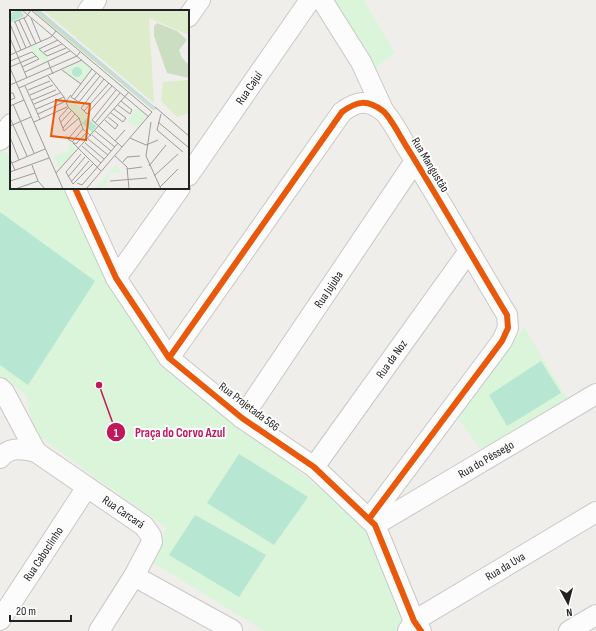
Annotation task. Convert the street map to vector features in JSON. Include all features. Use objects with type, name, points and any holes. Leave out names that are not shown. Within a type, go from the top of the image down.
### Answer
[{"type":"street","points":[[89,10],[96,0]]},
{"type":"street","points":[[189,16],[200,0]]},
{"type":"street","name":"Rua Cajuí","points":[[189,175],[310,0]]},
{"type":"street","name":"Rua Mangustão","points":[[322,0],[361,62],[384,112],[415,161],[507,316],[508,328],[502,341],[372,522]]},
{"type":"street","points":[[169,358],[342,112],[352,105],[362,103],[373,105],[384,112]]},
{"type":"street","points":[[10,125],[0,140],[10,146]]},
{"type":"street","name":"Rua Jujuba","points":[[242,418],[415,161]]},
{"type":"street","name":"Rua Projetada 566","points":[[75,189],[116,278],[169,358],[242,418],[314,467],[372,522],[414,628]]},
{"type":"street","points":[[116,278],[179,189]]},
{"type":"street","name":"Rua da Noz","points":[[314,467],[469,251]]},
{"type":"street","points":[[0,388],[4,392],[36,452]]},
{"type":"street","name":"Rua do Pêssego","points":[[372,522],[596,394]]},
{"type":"street","name":"Rua Carcará","points":[[0,458],[10,450],[19,448],[36,452],[144,526],[151,536],[152,542],[134,576],[99,631]]},
{"type":"street","name":"Rua Caboclinho","points":[[0,620],[87,487]]},
{"type":"street","name":"Rua da Uva","points":[[414,628],[596,512]]},
{"type":"street","points":[[134,576],[233,630]]},
{"type":"street","points":[[569,631],[596,615]]},
{"type":"street","points":[[206,631],[223,628],[233,630]]},
{"type":"green space","points":[[327,0],[364,0],[395,53],[374,69]]},
{"type":"green space","points":[[0,149],[10,155],[10,189],[63,190],[82,220],[118,300],[163,367],[224,417],[284,459],[360,521],[369,534],[404,618],[396,631],[264,631],[149,560],[167,528],[93,476],[33,431],[26,394],[0,377]]},
{"type":"green space","points":[[0,212],[95,281],[28,385],[0,365]]},
{"type":"green space","points":[[524,327],[572,406],[486,457],[457,417]]},
{"type":"green space","points":[[541,361],[561,393],[507,426],[489,395]]},
{"type":"green space","points":[[239,454],[308,497],[274,545],[207,503]]},
{"type":"green space","points":[[195,515],[266,555],[239,597],[169,555]]},
{"type":"cycle path","points":[[169,358],[342,112],[352,106],[362,103],[367,103],[383,111],[396,128],[507,315],[508,328],[502,341],[369,519]]},
{"type":"cycle path","points":[[75,189],[116,278],[169,358],[242,418],[314,467],[375,525],[414,621],[421,631]]},
{"type":"place","name":"Praça do Corvo Azul","points":[[99,385]]}]
